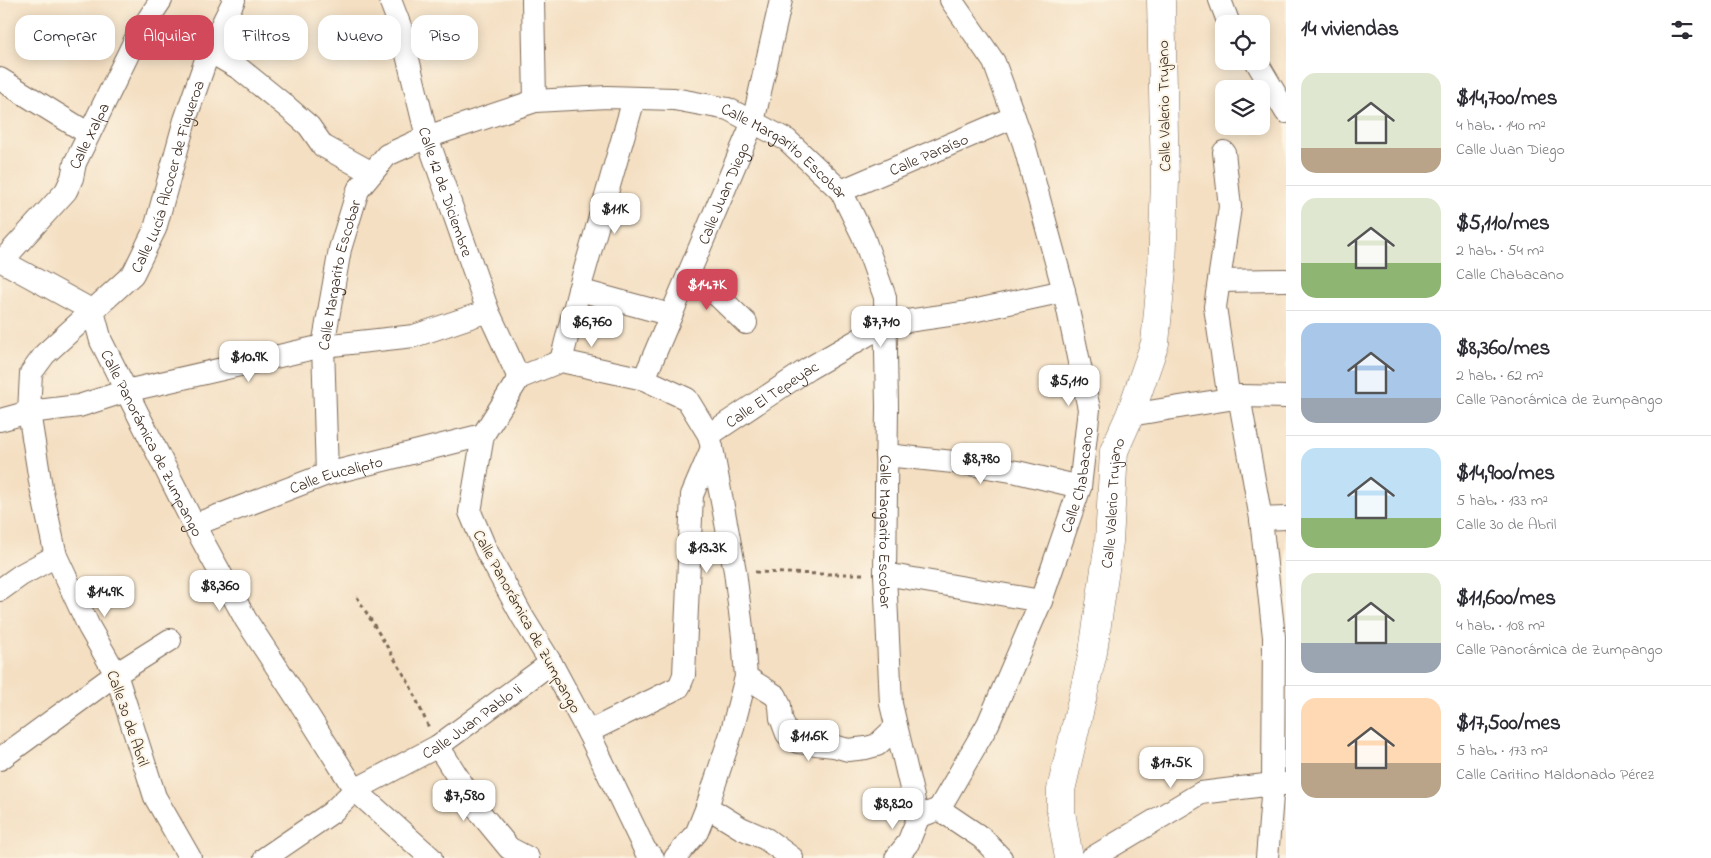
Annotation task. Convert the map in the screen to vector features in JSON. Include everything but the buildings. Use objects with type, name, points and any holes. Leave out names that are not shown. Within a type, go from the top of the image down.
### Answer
[{"type":"street","name":"Calle Xalpa","points":[[1,260],[66,191],[72,178],[75,163],[137,36],[161,0]]},
{"type":"street","name":"Calle Lucía Alcocer de Figueroa","points":[[214,41],[234,0]]},
{"type":"street","name":"Calle 12 de Diciembre","points":[[390,0],[400,26],[427,137],[488,312],[520,378]]},
{"type":"street","points":[[533,0],[535,101]]},
{"type":"street","name":"Calle Juan Diego","points":[[644,379],[754,122],[780,0]]},
{"type":"street","name":"Calle Chabacano","points":[[939,809],[988,724],[1041,601],[1080,487],[1089,409],[1064,291],[1024,144],[994,62],[951,0]]},
{"type":"street","name":"Calle Valerio Trujano","points":[[1069,858],[1061,812],[1061,790],[1093,652],[1109,542],[1114,451],[1130,415],[1155,343],[1162,268],[1165,180],[1161,0]]},
{"type":"street","points":[[1220,0],[1226,15]]},
{"type":"street","points":[[214,54],[240,69],[287,107],[309,126],[323,146],[372,173]]},
{"type":"street","name":"Calle Lucía Alcocer de Figueroa","points":[[31,373],[45,354],[133,274],[155,229],[185,120],[206,60]]},
{"type":"street","points":[[1261,70],[1286,112]]},
{"type":"street","points":[[0,79],[89,134]]},
{"type":"street","name":"Calle Margarito Escobar","points":[[327,474],[323,346],[340,249],[358,190],[388,155],[427,137],[535,101],[607,97],[674,100],[728,109],[787,140],[841,191],[863,236],[885,297],[885,574],[891,704],[918,818]]},
{"type":"street","points":[[561,361],[634,99]]},
{"type":"street","name":"Calle Paraíso","points":[[841,191],[1014,117]]},
{"type":"street","points":[[1224,152],[1230,207],[1215,308],[1261,519],[1280,637],[1279,784],[1267,858]]},
{"type":"street","points":[[1,260],[93,312]]},
{"type":"street","points":[[689,274],[718,296],[746,323]]},
{"type":"street","points":[[1219,281],[1286,280]]},
{"type":"street","points":[[580,290],[671,315]]},
{"type":"street","name":"Calle El Tepeyac","points":[[711,442],[808,369],[886,324],[963,313],[1064,291]]},
{"type":"street","name":"Calle Panorámica de Zumpango","points":[[93,312],[100,341],[194,526],[246,620],[355,790],[431,858]]},
{"type":"street","points":[[0,420],[29,412],[79,406],[126,391],[323,346],[414,336],[488,312]]},
{"type":"street","points":[[520,378],[561,361],[644,379],[687,399],[711,442],[734,571],[743,637],[746,678],[732,731],[707,807],[697,832],[675,858]]},
{"type":"street","name":"Calle 30 de Abril","points":[[31,373],[29,412],[41,487],[56,556],[89,627],[116,674],[155,797],[190,858]]},
{"type":"street","name":"Calle Panorámica de Zumpango","points":[[520,378],[482,435],[470,512],[486,550],[588,732],[679,687],[684,675],[692,495],[711,442]]},
{"type":"street","points":[[1130,415],[1234,397],[1286,397]]},
{"type":"street","points":[[1089,409],[1114,451]]},
{"type":"street","name":"Calle Eucalipto","points":[[194,526],[327,474],[482,435]]},
{"type":"street","points":[[886,455],[963,463],[1017,472],[1080,487]]},
{"type":"street","points":[[1261,519],[1286,518]]},
{"type":"street","points":[[0,590],[21,575],[56,556]]},
{"type":"street","points":[[885,574],[1041,601]]},
{"type":"street","points":[[0,759],[116,674],[170,640]]},
{"type":"street","name":"Calle Juan Pablo Ii","points":[[265,858],[331,812],[355,790],[438,746],[551,663]]},
{"type":"street","points":[[746,678],[776,696],[787,734],[798,742],[834,746],[848,750],[866,748],[877,745],[896,727]]},
{"type":"street","points":[[588,732],[645,850],[653,858]]},
{"type":"street","points":[[438,746],[481,814],[509,848],[528,858]]},
{"type":"street","points":[[1092,858],[1202,793],[1279,784]]},
{"type":"street","points":[[707,807],[741,828],[766,839],[792,858]]},
{"type":"street","points":[[896,858],[908,843],[918,818],[939,809],[982,838],[1001,858]]},
{"type":"path","points":[[734,571],[885,574]]},
{"type":"path","points":[[357,597],[410,683],[438,746]]}]
